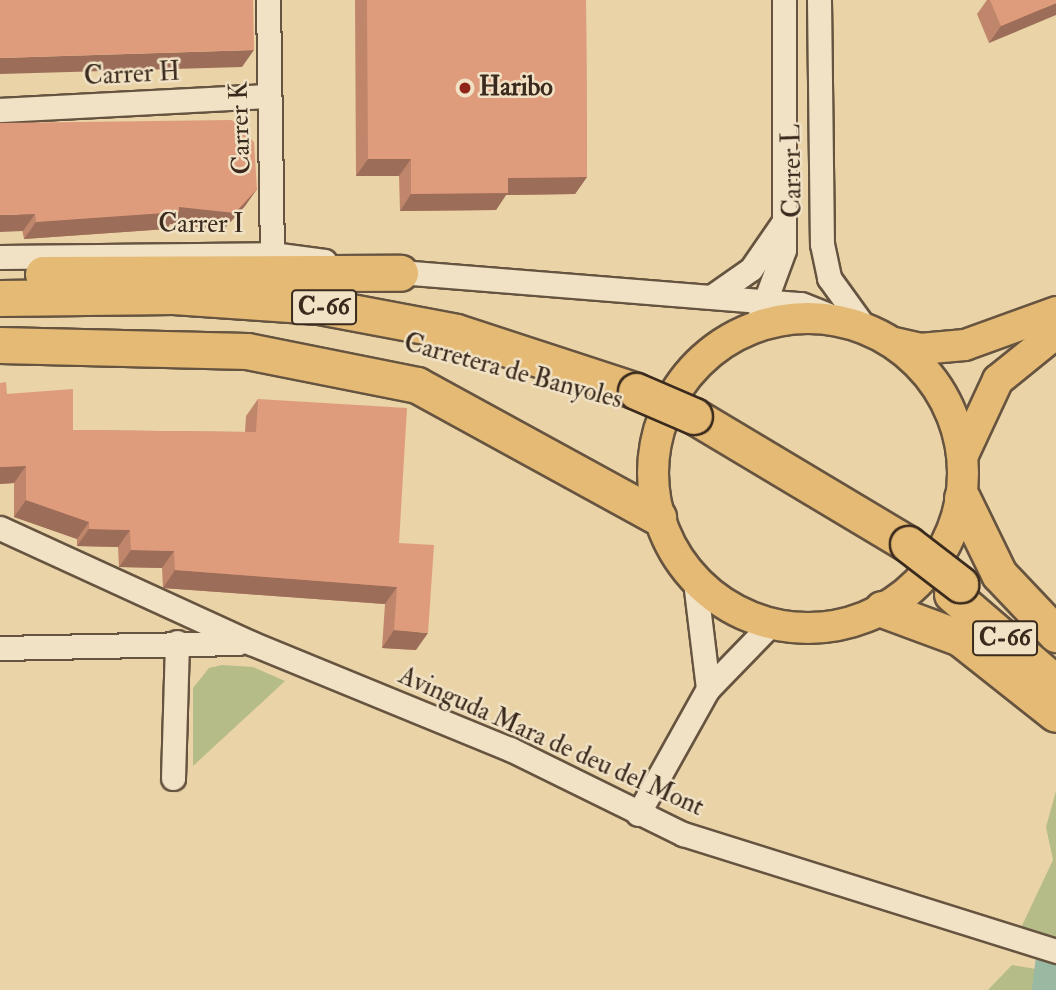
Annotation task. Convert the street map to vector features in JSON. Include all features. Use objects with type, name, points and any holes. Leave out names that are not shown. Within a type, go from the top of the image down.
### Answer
[{"type":"highway","points":[[0,276],[400,273]]},
{"type":"highway","name":"C-66","points":[[0,298],[173,296],[319,306],[467,335],[634,398]]},
{"type":"highway","name":"Carretera de Banyoles","points":[[0,320],[178,318],[385,337],[634,398],[805,477],[956,589]]},
{"type":"highway","points":[[0,345],[247,351],[417,385],[658,517]]},
{"type":"highway","points":[[961,498],[999,574],[1056,634]]},
{"type":"highway","name":"C-66","points":[[956,589],[1056,665]]},
{"type":"highway","name":"C-66","points":[[956,589],[1056,684]]},
{"type":"highway","points":[[882,609],[960,638],[1056,714]]},
{"type":"main road","points":[[894,343],[942,392],[963,456],[961,498],[935,563],[882,609],[809,629],[771,624],[730,608],[695,581],[658,517],[653,458],[669,402],[705,356],[762,313],[853,324],[894,343],[920,349],[965,345],[1056,312]]},
{"type":"main road","points":[[963,456],[998,380],[1056,333]]},
{"type":"street","name":"Carrer K","points":[[268,0],[267,96],[272,254]]},
{"type":"street","name":"Carrer L","points":[[762,313],[783,250],[784,0]]},
{"type":"street","name":"Carrer L","points":[[819,0],[822,244],[829,278],[853,324]]},
{"type":"street","name":"Carrer H","points":[[0,110],[267,96]]},
{"type":"street","name":"Carrer L","points":[[714,295],[751,269],[784,221]]},
{"type":"street","name":"Carrer I","points":[[0,257],[272,254],[400,273],[714,295],[762,313]]},
{"type":"street","name":"Avinguda Mara de deu del Mont","points":[[0,528],[251,643],[510,749],[683,834],[1047,948]]},
{"type":"street","points":[[695,581],[708,689]]},
{"type":"street","points":[[638,814],[708,689],[771,624]]},
{"type":"street","points":[[173,778],[177,642]]},
{"type":"street","points":[[0,648],[177,642],[251,643]]},
{"type":"green space","points":[[222,665],[253,667],[285,681],[193,766],[193,688],[209,668]]},
{"type":"green space","points":[[1056,791],[1056,940],[1019,932],[1053,860],[1046,827]]},
{"type":"green space","points":[[1012,965],[1055,972],[1056,990],[988,990]]},
{"type":"building","points":[[0,0],[253,0],[254,50],[0,58]]},
{"type":"building","name":"Haribo","points":[[367,0],[586,0],[587,177],[508,178],[508,193],[411,194],[411,159],[368,159]]},
{"type":"building","points":[[990,0],[1056,0],[1056,3],[1001,26]]},
{"type":"building","points":[[232,120],[254,142],[257,189],[235,213],[179,207],[179,212],[36,222],[35,214],[0,215],[0,123]]},
{"type":"building","points":[[6,382],[7,394],[73,389],[73,430],[256,432],[258,399],[407,408],[399,543],[434,545],[428,633],[394,630],[397,587],[175,570],[174,551],[131,550],[130,530],[89,529],[89,522],[26,500],[26,466],[0,467],[0,383]]},
{"type":"waterway","points":[[1053,990],[1056,966]]},
{"type":"place","name":"Haribo","points":[[465,88]]}]
